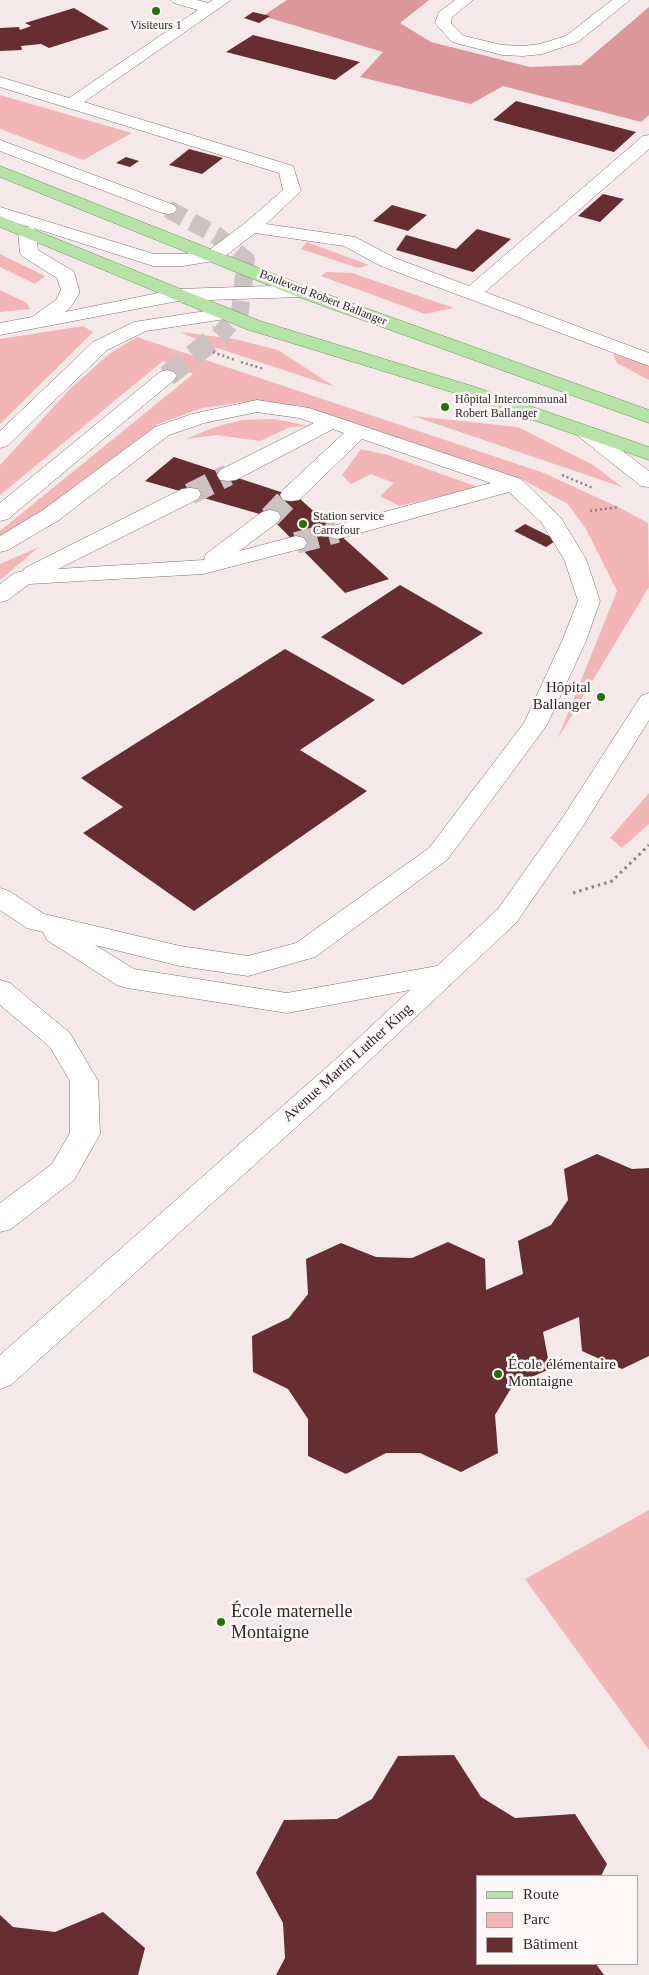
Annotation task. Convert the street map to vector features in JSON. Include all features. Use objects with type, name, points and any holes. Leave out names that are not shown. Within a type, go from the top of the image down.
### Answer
[{"type":"main road","name":"Boulevard Robert Ballanger","points":[[0,171],[300,291],[649,417]]},
{"type":"main road","points":[[0,221],[225,314],[464,390],[649,454]]},
{"type":"street","points":[[179,0],[217,4]]},
{"type":"street","points":[[466,0],[445,15],[443,24],[451,33],[458,39],[479,45],[502,50],[523,51],[549,48],[572,39],[622,0]]},
{"type":"street","points":[[72,103],[217,4]]},
{"type":"street","points":[[0,82],[287,170],[292,191],[251,227],[213,256],[183,260],[152,260],[0,212]]},
{"type":"street","points":[[472,293],[649,140]]},
{"type":"street","points":[[0,145],[168,209]]},
{"type":"street","points":[[251,227],[349,241],[388,262],[649,360]]},
{"type":"street","points":[[27,232],[29,252],[66,275],[70,290],[63,304],[37,322]]},
{"type":"street","points":[[0,329],[178,295],[300,291]]},
{"type":"street","points":[[0,442],[100,346],[142,326],[225,314]]},
{"type":"street","points":[[0,514],[167,376]]},
{"type":"street","points":[[0,545],[51,515],[162,431],[200,418],[257,406],[302,412],[512,484],[550,518],[575,558],[589,601],[574,641],[535,725],[438,854],[305,950],[248,966],[180,956],[36,921]]},
{"type":"street","points":[[228,475],[332,422]]},
{"type":"street","points":[[291,495],[358,432]]},
{"type":"street","points":[[584,432],[649,481]]},
{"type":"street","points":[[337,532],[512,484]]},
{"type":"street","points":[[0,595],[23,578],[190,494]]},
{"type":"street","points":[[203,567],[270,517]]},
{"type":"street","points":[[23,578],[203,567],[296,543]]},
{"type":"street","name":"Avenue Martin Luther King","points":[[0,1375],[346,1066],[507,916],[572,823],[647,700]]},
{"type":"street","points":[[0,897],[127,978],[288,1003],[444,974]]},
{"type":"street","points":[[0,990],[60,1040],[84,1081],[85,1134],[63,1172],[0,1220]]},
{"type":"path","points":[[507,916],[612,880],[649,845]]},
{"type":"green space","points":[[0,95],[132,133],[83,160],[0,129]]},
{"type":"green space","points":[[307,242],[369,265],[358,268],[301,249]]},
{"type":"green space","points":[[0,254],[45,276],[35,284],[0,267]]},
{"type":"green space","points":[[326,272],[352,273],[454,308],[425,314],[321,276]]},
{"type":"green space","points":[[0,290],[27,303],[30,309],[0,312]]},
{"type":"green space","points":[[83,326],[93,332],[0,424],[0,339]]},
{"type":"green space","points":[[180,332],[235,339],[278,350],[335,387],[217,348]]},
{"type":"green space","points":[[137,337],[544,473],[648,523],[649,587],[558,738],[617,591],[586,529],[568,504],[525,481],[302,406],[251,401],[202,408],[158,424],[51,515],[0,537],[0,531],[193,374],[163,361],[0,495],[0,465],[70,389],[109,354]]},
{"type":"green space","points":[[613,354],[649,365],[649,380],[617,363]]},
{"type":"green space","points":[[413,416],[518,427],[593,465],[622,487]]},
{"type":"green space","points":[[275,419],[308,426],[290,427],[260,441],[217,435],[186,439],[215,427],[242,420]]},
{"type":"green space","points":[[361,449],[388,455],[489,491],[447,495],[399,506],[380,496],[394,483],[371,474],[351,484],[342,475]]},
{"type":"green space","points":[[39,547],[0,580],[0,564]]},
{"type":"green space","points":[[649,793],[649,824],[622,848],[610,838]]},
{"type":"green space","points":[[649,1510],[649,1750],[525,1579]]},
{"type":"shaded area","points":[[287,0],[429,0],[400,23],[431,42],[530,67],[581,65],[649,7],[649,115],[641,122],[503,86],[471,104],[360,77],[383,52],[263,16]]},
{"type":"building","points":[[74,8],[109,29],[49,48],[41,44],[21,46],[22,50],[0,51],[0,28],[19,27],[20,30],[31,26],[25,23]]},
{"type":"building","points":[[253,12],[270,16],[259,23],[244,18]]},
{"type":"building","points":[[253,35],[360,62],[335,80],[226,52]]},
{"type":"building","points":[[516,101],[636,132],[614,152],[493,120]]},
{"type":"building","points":[[189,149],[223,158],[202,174],[169,165]]},
{"type":"building","points":[[126,157],[139,161],[130,167],[116,163]]},
{"type":"building","points":[[603,194],[624,199],[600,222],[578,216]]},
{"type":"building","points":[[392,205],[427,215],[408,231],[373,221]]},
{"type":"building","points":[[477,229],[511,239],[473,272],[396,250],[406,235],[456,249]]},
{"type":"building","name":"Station service Carrefour","points":[[174,457],[299,498],[389,579],[345,593],[270,517],[145,481]]},
{"type":"building","points":[[525,524],[557,540],[546,547],[514,531]]},
{"type":"building","points":[[400,585],[483,633],[403,685],[321,637]]},
{"type":"building","points":[[285,649],[375,700],[300,750],[367,791],[194,911],[83,833],[123,807],[81,778]]},
{"type":"building","points":[[597,1154],[632,1169],[649,1168],[649,1356],[622,1369],[582,1351],[579,1317],[543,1332],[550,1369],[513,1385],[495,1415],[498,1453],[461,1472],[420,1453],[386,1453],[346,1474],[308,1456],[308,1419],[288,1389],[253,1372],[252,1336],[289,1318],[308,1294],[306,1259],[341,1243],[376,1257],[412,1258],[448,1242],[485,1259],[486,1290],[523,1274],[518,1241],[551,1225],[568,1200],[564,1169]]},
{"type":"building","points":[[454,1755],[481,1797],[515,1818],[575,1814],[607,1864],[602,1875],[477,1875],[477,1965],[597,1965],[604,1975],[276,1975],[285,1958],[283,1923],[256,1873],[284,1820],[337,1819],[372,1799],[398,1756]]},
{"type":"building","points":[[103,1912],[145,1948],[138,1975],[0,1975],[0,1915],[13,1927],[55,1932]]},
{"type":"tunnel","points":[[168,209],[216,235],[246,260],[240,312],[219,336]]},
{"type":"tunnel","points":[[167,376],[220,334]]},
{"type":"tunnel","points":[[190,494],[228,475]]},
{"type":"tunnel","points":[[270,517],[291,495]]},
{"type":"tunnel","points":[[296,543],[337,532]]},
{"type":"place","name":"Visiteurs 1","points":[[156,11]]},
{"type":"place","name":"Hôpital Intercommunal Robert Ballanger","points":[[445,407]]},
{"type":"place","name":"Station service Carrefour","points":[[303,524]]},
{"type":"place","name":"Hôpital Ballanger","points":[[601,697]]},
{"type":"place","name":"École élémentaire Montaigne","points":[[498,1374]]},
{"type":"place","name":"École maternelle Montaigne","points":[[221,1622]]}]
